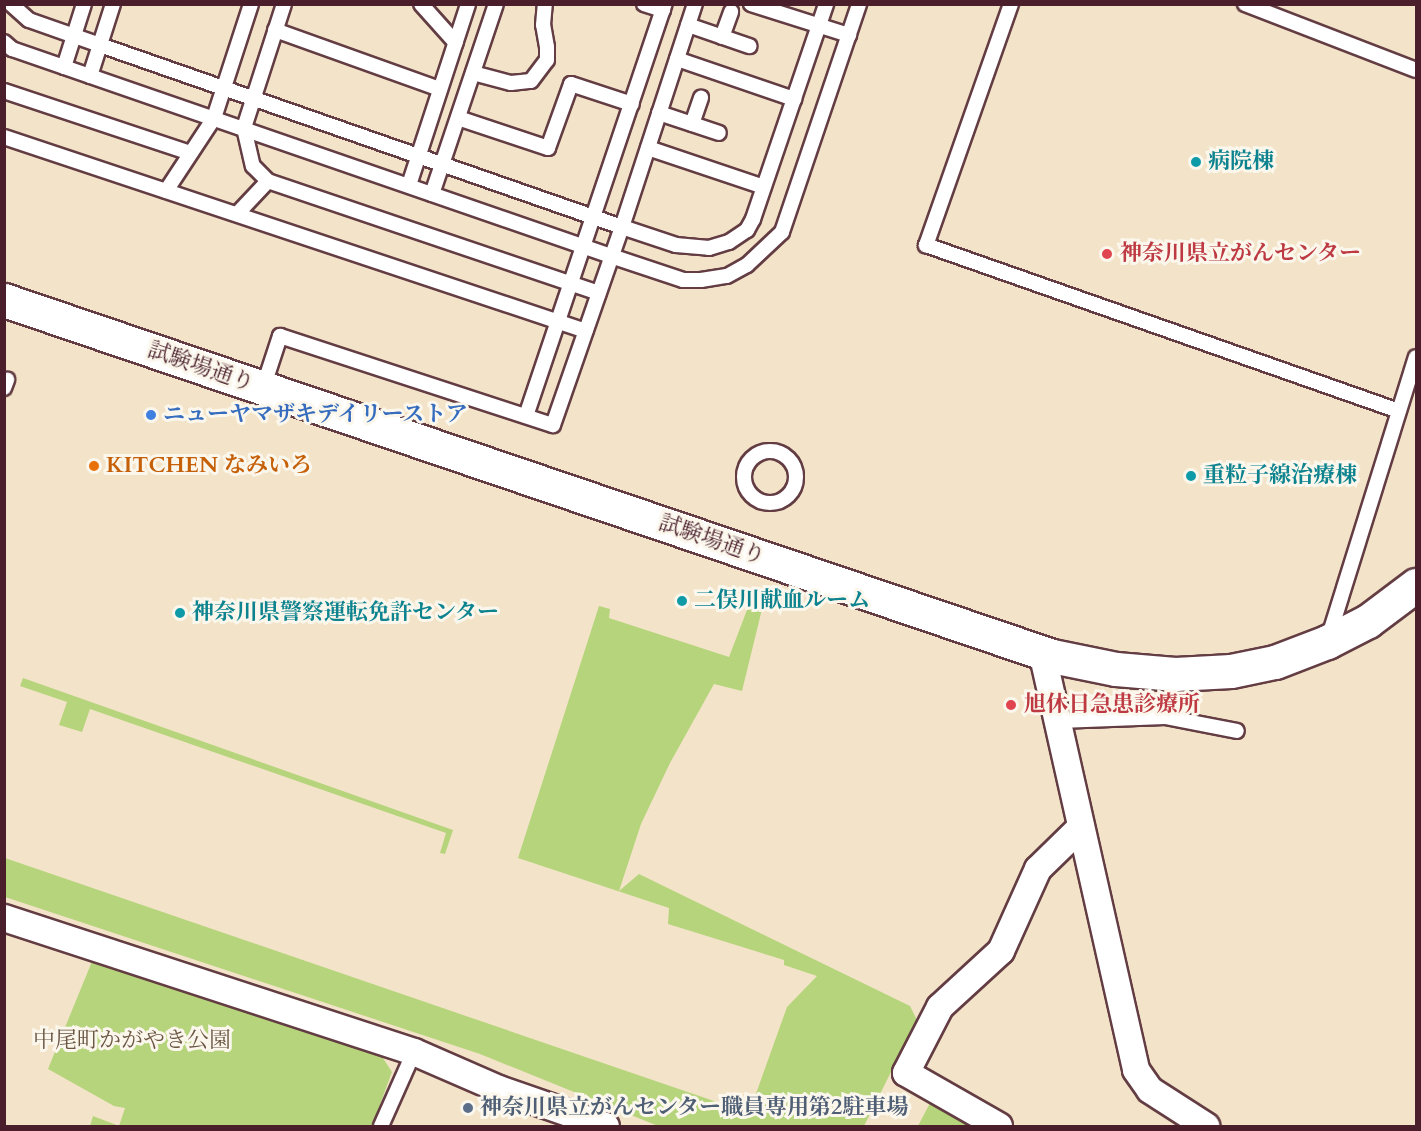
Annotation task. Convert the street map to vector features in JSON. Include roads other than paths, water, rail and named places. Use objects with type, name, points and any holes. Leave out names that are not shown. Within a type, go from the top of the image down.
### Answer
[{"type":"street","name":"試験場通り","points":[[4,300],[1042,652],[1116,669],[1175,674],[1231,671],[1275,662],[1327,642],[1368,621],[1416,585]]},
{"type":"street","points":[[1042,652],[1136,1070],[1149,1089],[1206,1126]]},
{"type":"street","points":[[999,1126],[906,1073],[940,1007],[1001,951],[1038,869],[1081,827]]},
{"type":"street","points":[[4,918],[414,1052],[499,1089],[606,1126]]},
{"type":"lane","points":[[11,4],[29,21],[622,227],[676,245],[709,249],[729,242],[747,230],[764,187],[826,4]]},
{"type":"lane","points":[[64,67],[84,4]]},
{"type":"lane","points":[[90,76],[113,4]]},
{"type":"lane","points":[[166,191],[214,118],[251,4]]},
{"type":"lane","points":[[284,4],[243,128],[253,166],[268,181],[598,293]]},
{"type":"lane","points":[[421,4],[456,43]]},
{"type":"lane","points":[[409,185],[468,4]]},
{"type":"lane","points":[[432,194],[496,4]]},
{"type":"lane","points":[[473,73],[511,83],[531,81],[547,60],[548,47],[543,25],[545,4]]},
{"type":"lane","points":[[526,416],[664,7],[645,4]]},
{"type":"lane","points":[[263,388],[280,336],[553,425],[622,227],[695,4]]},
{"type":"lane","points":[[751,4],[849,35]]},
{"type":"lane","points":[[1011,4],[926,245],[1399,411]]},
{"type":"lane","points":[[1245,4],[1416,70]]},
{"type":"lane","points":[[4,42],[12,49],[584,247],[682,280],[701,280],[727,276],[760,255],[782,232],[849,35],[855,6]]},
{"type":"lane","points":[[722,37],[731,12]]},
{"type":"lane","points":[[688,25],[748,46]]},
{"type":"lane","points":[[275,30],[440,89]]},
{"type":"lane","points":[[677,59],[794,99]]},
{"type":"lane","points":[[458,118],[548,148],[571,84],[632,104]]},
{"type":"lane","points":[[4,91],[190,153]]},
{"type":"lane","points":[[692,124],[701,98]]},
{"type":"lane","points":[[659,113],[719,133]]},
{"type":"lane","points":[[4,137],[586,331]]},
{"type":"lane","points":[[648,148],[764,187]]},
{"type":"lane","points":[[237,214],[268,181]]},
{"type":"lane","points":[[1327,642],[1416,357]]},
{"type":"lane","points":[[1059,721],[1165,717],[1237,731]]},
{"type":"lane","points":[[381,1126],[414,1052]]},
{"type":"place","name":"病院棟","points":[[1196,162]]},
{"type":"place","name":"神奈川県立がんセンター","points":[[1107,254]]},
{"type":"place","name":"ニューヤマザキデイリーストア","points":[[151,415]]},
{"type":"place","name":"KITCHEN なみいろ","points":[[94,466]]},
{"type":"place","name":"重粒子線治療棟","points":[[1191,476]]},
{"type":"place","name":"二俣川献血ルーム","points":[[682,601]]},
{"type":"place","name":"神奈川県警察運転免許センター","points":[[180,613]]},
{"type":"place","name":"旭休日急患診療所","points":[[1011,705]]},
{"type":"place","name":"神奈川県立がんセンター職員専用第2駐車場","points":[[468,1108]]},
{"type":"park label","name":"中尾町かがやき公園","points":[[132,1041]]}]
